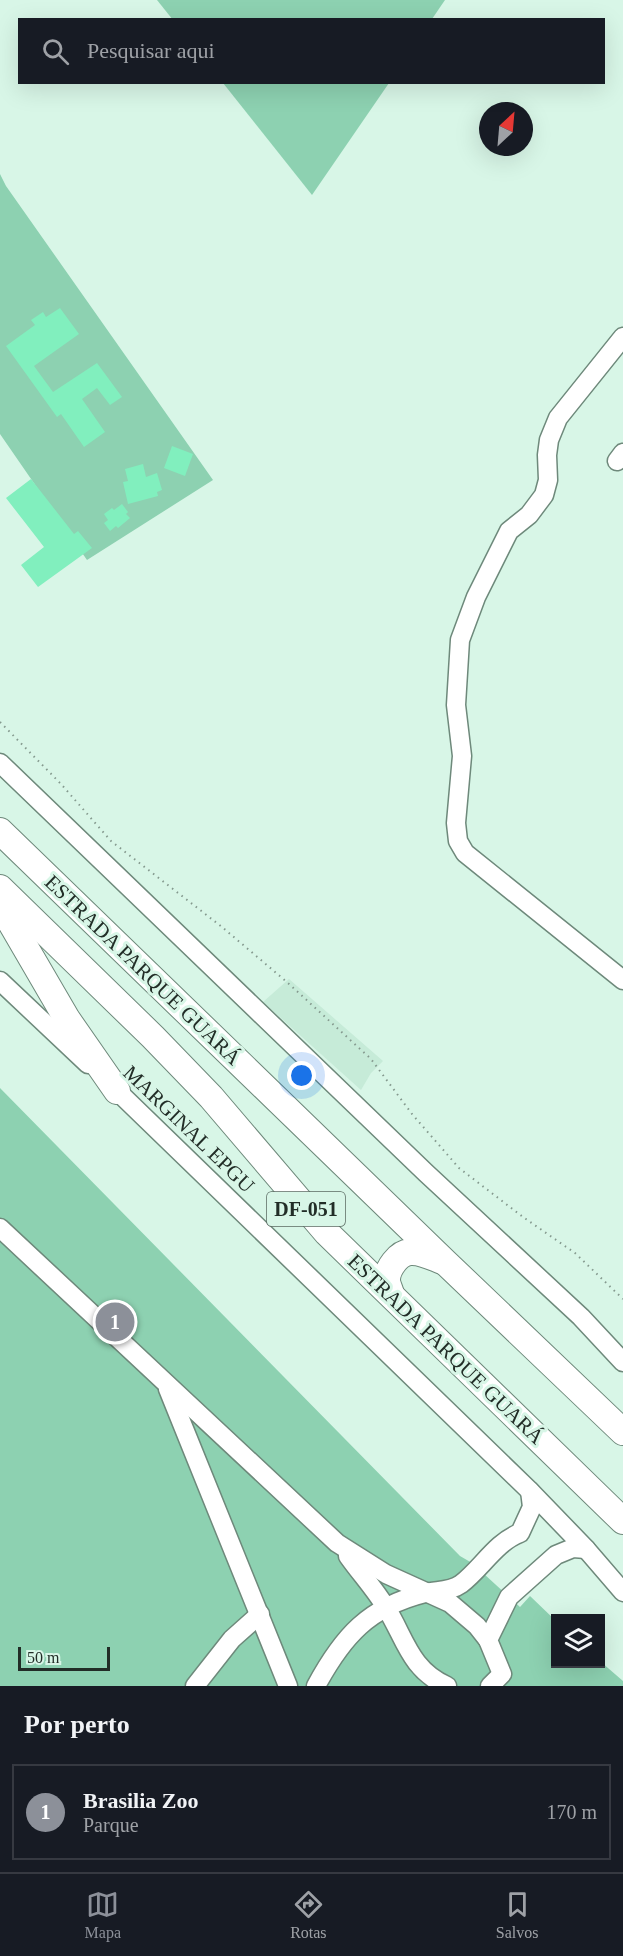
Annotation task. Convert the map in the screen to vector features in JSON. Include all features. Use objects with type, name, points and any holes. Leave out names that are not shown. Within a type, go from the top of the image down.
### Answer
[{"type":"highway","name":"ESTRADA PARQUE GUARÁ","points":[[0,831],[623,1432]]},
{"type":"highway","name":"ESTRADA PARQUE GUARÁ","points":[[0,888],[153,1037],[211,1097],[327,1233],[623,1521]]},
{"type":"highway","points":[[0,904],[67,1019],[117,1091]]},
{"type":"highway","points":[[391,1294],[387,1280],[398,1257],[408,1252],[422,1253],[445,1262]]},
{"type":"street","points":[[623,337],[558,418],[549,440],[548,480],[543,495],[529,515],[509,531],[476,597],[460,640],[456,705],[462,756],[456,823],[458,841],[465,853],[623,980]]},
{"type":"street","points":[[0,763],[426,1173],[581,1317],[623,1362]]},
{"type":"street","name":"MARGINAL EPGU","points":[[0,981],[117,1091],[530,1491],[586,1549],[623,1592]]},
{"type":"street","points":[[0,1228],[337,1543],[385,1606],[397,1632],[415,1660],[425,1673],[447,1686]]},
{"type":"street","points":[[166,1385],[288,1686]]},
{"type":"street","points":[[450,1603],[482,1581],[514,1543],[532,1507],[530,1491]]},
{"type":"street","points":[[316,1686],[325,1668],[352,1633],[369,1617],[385,1606],[426,1592],[443,1591],[459,1586],[508,1537],[519,1533]]},
{"type":"street","points":[[337,1543],[386,1574],[450,1603],[477,1626],[488,1640],[500,1682]]},
{"type":"street","points":[[488,1640],[509,1597],[556,1555],[573,1548],[586,1549]]},
{"type":"street","points":[[195,1686],[232,1639],[260,1614]]},
{"type":"path","points":[[0,722],[61,784],[111,841],[222,927],[288,983],[371,1059],[412,1114],[459,1168],[575,1253],[623,1299]]},
{"type":"shaded area","points":[[289,979],[383,1061],[371,1073],[361,1090],[263,1002]]},
{"type":"green space","points":[[157,0],[445,0],[433,18],[171,18]]},
{"type":"green space","points":[[224,84],[388,84],[312,195]]},
{"type":"green space","points":[[0,174],[6,186],[213,480],[87,560],[0,434]]},
{"type":"green space","points":[[0,1088],[460,1556],[472,1563],[520,1607],[530,1596],[551,1616],[551,1668],[605,1668],[605,1665],[623,1681],[623,1686],[0,1686]]},
{"type":"building","points":[[60,308],[79,334],[34,366],[53,392],[97,363],[122,397],[110,405],[97,388],[82,399],[105,432],[84,447],[61,414],[57,417],[6,346],[35,325],[31,320],[43,312],[46,317]]},
{"type":"building","points":[[172,446],[193,454],[185,476],[164,468]]},
{"type":"building","points":[[143,464],[146,477],[157,473],[162,490],[157,492],[158,496],[128,504],[123,482],[128,481],[125,469]]},
{"type":"building","points":[[31,479],[74,534],[78,531],[92,548],[38,587],[21,565],[44,547],[6,498]]},
{"type":"building","points":[[122,504],[130,518],[118,528],[116,526],[110,531],[104,523],[108,520],[104,514]]},
{"type":"place","name":"Brasilia Zoo","points":[[115,1322]]}]
